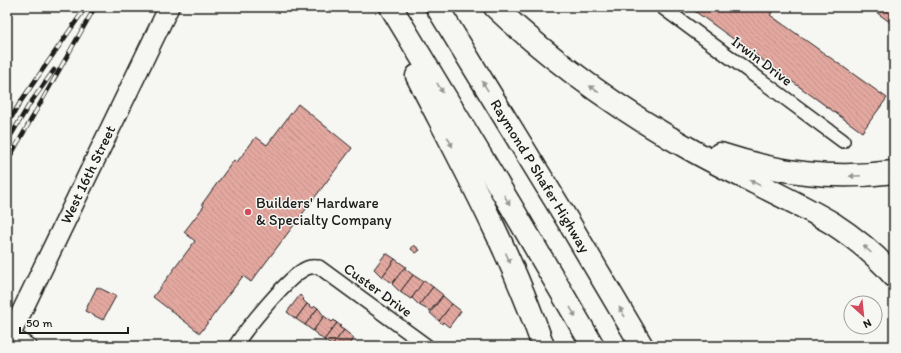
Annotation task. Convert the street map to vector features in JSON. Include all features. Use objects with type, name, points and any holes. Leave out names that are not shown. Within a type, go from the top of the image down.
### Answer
[{"type":"highway","points":[[382,7],[493,227],[524,296],[543,346]]},
{"type":"highway","points":[[391,7],[593,346]]},
{"type":"highway","name":"Raymond P Shafer Highway","points":[[437,7],[572,226],[642,346]]},
{"type":"highway","points":[[495,7],[557,61],[597,91],[667,136],[850,234],[894,276]]},
{"type":"highway","points":[[627,110],[716,153],[760,166],[808,174],[831,176],[875,175],[894,172]]},
{"type":"street","name":"West 16th Street","points":[[9,338],[169,7]]},
{"type":"street","name":"Irwin Drive","points":[[662,7],[843,141]]},
{"type":"street","name":"Custer Drive","points":[[235,346],[265,308],[288,283],[307,267],[319,267],[427,346]]},
{"type":"street","points":[[9,338],[30,346]]},
{"type":"building","points":[[689,7],[763,7],[772,13],[770,15],[887,98],[862,132]]},
{"type":"building","points":[[869,7],[894,7],[894,25]]},
{"type":"building","points":[[298,104],[352,148],[251,282],[243,276],[200,333],[153,297],[195,241],[184,232],[204,206],[202,204],[234,160],[237,162],[256,137],[267,145]]},
{"type":"building","points":[[414,245],[420,250],[416,253],[411,249]]},
{"type":"building","points":[[386,253],[395,259],[382,277],[374,269]]},
{"type":"building","points":[[395,259],[406,267],[393,283],[382,277]]},
{"type":"building","points":[[404,268],[413,275],[400,292],[392,284]]},
{"type":"building","points":[[413,275],[424,282],[411,299],[400,292]]},
{"type":"building","points":[[424,280],[433,287],[419,305],[412,298]]},
{"type":"building","points":[[97,287],[116,296],[103,320],[85,311]]},
{"type":"building","points":[[433,287],[443,295],[430,311],[419,305]]},
{"type":"building","points":[[300,295],[307,304],[296,319],[287,312]]},
{"type":"building","points":[[443,296],[452,304],[439,321],[430,313]]},
{"type":"building","points":[[307,304],[313,308],[315,306],[318,308],[305,325],[296,319]]},
{"type":"building","points":[[452,304],[461,311],[449,327],[443,322],[442,324],[439,321]]},
{"type":"building","points":[[318,308],[324,316],[313,331],[305,325]]},
{"type":"building","points":[[324,316],[332,322],[334,320],[337,323],[324,340],[313,331]]},
{"type":"building","points":[[337,323],[341,326],[339,327],[344,330],[332,346],[324,340]]},
{"type":"building","points":[[344,330],[354,338],[349,346],[332,346]]},
{"type":"railway","points":[[7,125],[21,101],[86,7]]},
{"type":"railway","points":[[7,162],[95,7]]},
{"type":"railway","points":[[7,142],[29,105],[54,70]]},
{"type":"place","name":"Builders' Hardware & Specialty Company","points":[[248,212]]}]
